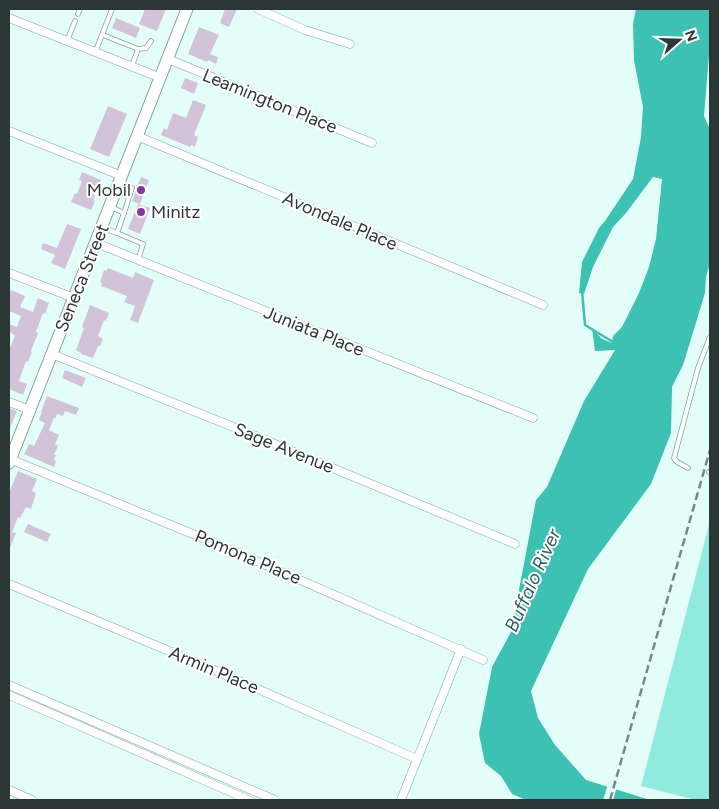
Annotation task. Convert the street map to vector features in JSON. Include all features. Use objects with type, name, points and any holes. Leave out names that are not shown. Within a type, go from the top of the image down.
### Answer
[{"type":"main road","name":"Seneca Street","points":[[10,461],[187,9]]},
{"type":"street","points":[[258,9],[305,30],[350,44]]},
{"type":"street","points":[[9,18],[161,78]]},
{"type":"street","name":"Leamington Place","points":[[168,58],[372,143]]},
{"type":"street","points":[[9,131],[120,179]]},
{"type":"street","name":"Avondale Place","points":[[137,136],[543,305]]},
{"type":"street","name":"Juniata Place","points":[[96,243],[533,418]]},
{"type":"street","points":[[9,272],[74,298]]},
{"type":"street","name":"Sage Avenue","points":[[52,354],[515,544]]},
{"type":"street","points":[[9,402],[30,410]]},
{"type":"street","name":"Pomona Place","points":[[10,461],[222,546],[483,660]]},
{"type":"street","name":"Armin Place","points":[[9,584],[212,669],[417,759]]},
{"type":"street","points":[[401,800],[461,649]]},
{"type":"street","points":[[9,685],[275,800]]},
{"type":"street","points":[[9,695],[249,800],[253,790]]},
{"type":"street","points":[[54,715],[58,706]]},
{"type":"street","points":[[147,755],[151,746]]},
{"type":"street","points":[[9,790],[22,798],[32,800]]},
{"type":"lane","points":[[78,14],[80,9]]},
{"type":"lane","points":[[95,53],[112,9]]},
{"type":"lane","points":[[67,41],[75,20]]},
{"type":"lane","points":[[102,35],[138,49],[146,48],[151,41]]},
{"type":"lane","points":[[131,67],[138,49]]},
{"type":"lane","points":[[117,233],[132,188],[120,179]]},
{"type":"lane","points":[[110,207],[124,213]]},
{"type":"lane","points":[[102,228],[143,244],[138,260]]},
{"type":"lane","points":[[688,468],[677,462],[674,458],[698,368],[710,337]]},
{"type":"shaded area","points":[[710,521],[710,800],[696,800],[641,786]]},
{"type":"water","points":[[636,9],[710,9],[710,50],[704,116],[710,129],[710,263],[706,277],[705,293],[683,365],[672,387],[671,433],[651,484],[588,569],[531,691],[538,718],[555,745],[586,780],[650,800],[526,800],[512,794],[501,776],[485,763],[479,734],[492,667],[511,632],[536,500],[547,487],[584,401],[615,350],[595,351],[592,328],[602,339],[612,343],[613,336],[622,327],[639,293],[649,267],[656,239],[662,179],[653,177],[613,227],[593,267],[584,294],[579,293],[582,262],[599,228],[633,179],[641,137],[643,107],[634,60],[633,24]]},
{"type":"pier","points":[[608,784],[617,787],[613,800],[603,800]]},
{"type":"building","points":[[145,9],[166,9],[157,31],[139,24]]},
{"type":"building","points":[[225,9],[237,9],[229,27],[220,23]]},
{"type":"building","points":[[116,18],[140,28],[136,38],[112,28]]},
{"type":"building","points":[[199,27],[219,35],[210,54],[218,57],[216,64],[188,54]]},
{"type":"building","points":[[185,78],[198,83],[194,94],[181,88]]},
{"type":"building","points":[[193,100],[206,105],[194,135],[198,137],[195,147],[191,145],[190,147],[161,135],[164,128],[167,130],[173,113],[186,118]]},
{"type":"building","points":[[108,106],[127,114],[109,157],[90,149]]},
{"type":"building","points":[[82,172],[101,180],[91,210],[71,202],[75,193],[77,194],[82,181],[79,180]]},
{"type":"building","points":[[141,177],[149,180],[140,204],[132,201]]},
{"type":"building","points":[[138,204],[150,208],[140,234],[128,229]]},
{"type":"building","points":[[67,224],[81,229],[65,269],[51,263],[55,255],[41,249],[43,243],[57,248]]},
{"type":"building","points":[[108,268],[133,278],[135,272],[154,280],[138,323],[130,320],[135,306],[124,302],[127,296],[101,286],[102,283],[100,282],[104,270],[106,271]]},
{"type":"building","points":[[11,290],[25,296],[20,307],[33,312],[38,298],[49,303],[45,314],[43,313],[36,332],[38,333],[32,352],[28,362],[26,361],[19,381],[27,384],[23,395],[9,389],[9,351],[15,335],[9,332],[9,324],[17,327],[21,316],[9,311]]},
{"type":"building","points":[[90,305],[109,313],[98,336],[103,339],[93,358],[76,350]]},
{"type":"building","points":[[65,370],[86,378],[82,387],[62,378]]},
{"type":"building","points":[[47,396],[79,408],[76,415],[65,411],[63,416],[57,414],[56,418],[54,418],[49,430],[59,435],[55,444],[58,446],[54,455],[56,455],[54,460],[56,461],[54,467],[24,454],[29,444],[34,446],[45,423],[39,420]]},
{"type":"building","points":[[9,408],[17,411],[9,431]]},
{"type":"building","points":[[18,471],[37,479],[32,491],[36,493],[31,509],[26,507],[20,518],[18,517],[12,532],[16,533],[9,550],[9,493]]},
{"type":"building","points":[[28,524],[51,534],[47,542],[24,532]]},
{"type":"waterway","name":"Buffalo River","points":[[582,291],[585,325],[613,342]]},
{"type":"railway","points":[[610,800],[710,450]]},
{"type":"place","name":"Mobil","points":[[141,190]]},
{"type":"place","name":"Minitz","points":[[141,212]]}]
